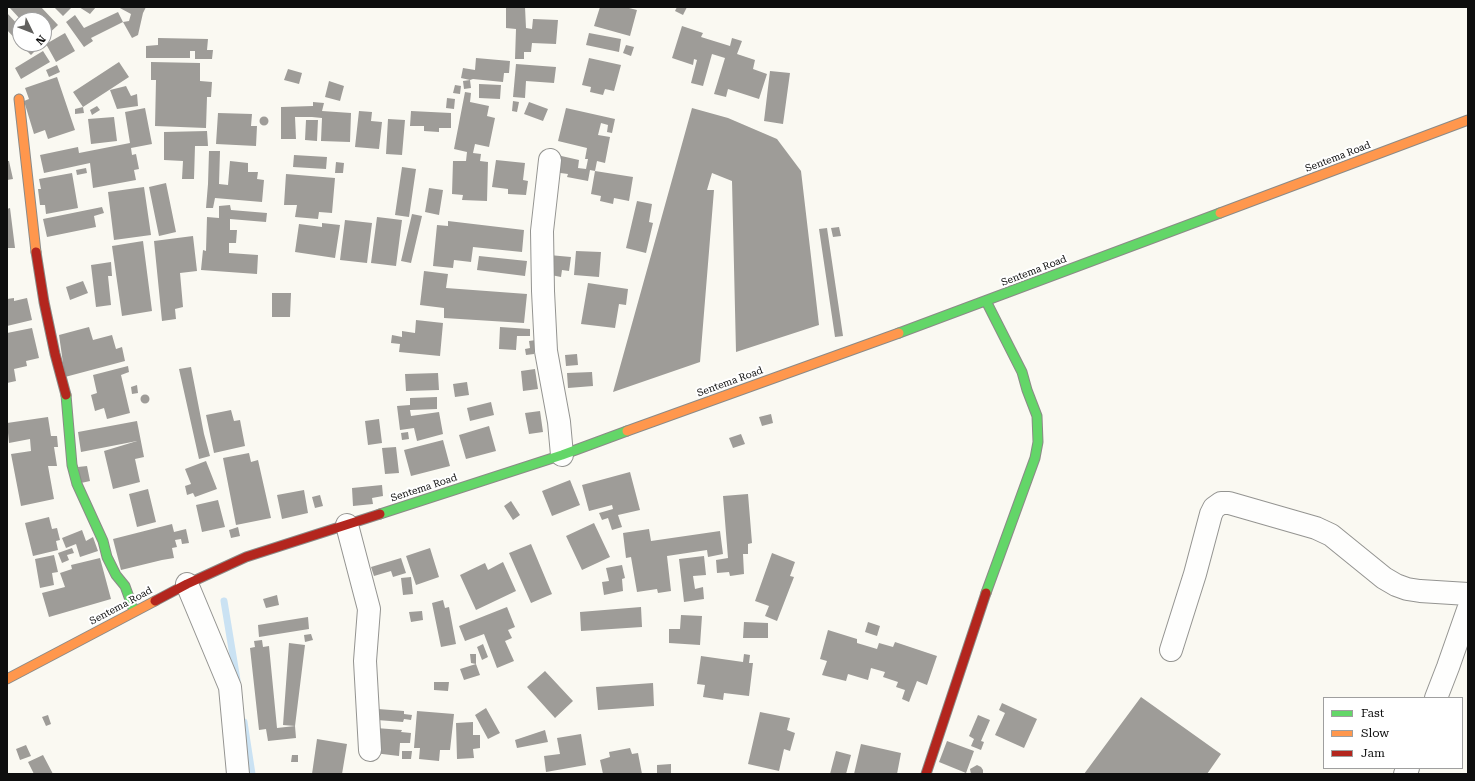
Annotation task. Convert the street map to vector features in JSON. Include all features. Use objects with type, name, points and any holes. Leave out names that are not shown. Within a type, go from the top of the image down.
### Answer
[{"type":"main road","points":[[19,99],[37,261],[55,354],[66,390],[72,465],[76,484],[103,540],[107,557],[116,575],[125,586],[134,611]]},
{"type":"main road","name":"Sentema Road","points":[[7,679],[134,611],[187,584],[246,557],[562,455],[986,301],[1468,120]]},
{"type":"main road","points":[[926,774],[975,624],[1035,458],[1038,442],[1037,416],[1022,372],[986,301]]},
{"type":"street","points":[[550,160],[542,231],[543,291],[546,351],[560,422],[562,455]]},
{"type":"street","points":[[1171,650],[1195,574],[1211,514],[1214,508],[1221,503],[1229,503],[1316,528],[1331,535],[1384,578],[1396,585],[1407,589],[1468,594]]},
{"type":"street","points":[[347,525],[369,609],[365,661],[370,750]]},
{"type":"street","points":[[187,584],[230,687],[238,774]]},
{"type":"street","points":[[1436,697],[1468,610]]},
{"type":"building","points":[[9,7],[41,7],[46,12],[14,12]]},
{"type":"building","points":[[54,7],[72,7],[63,16]]},
{"type":"building","points":[[79,7],[96,7],[90,14]]},
{"type":"building","points":[[118,7],[146,7],[143,13],[138,35],[132,38],[123,22],[129,21],[131,14]]},
{"type":"building","points":[[506,7],[525,7],[526,28],[532,29],[533,19],[558,20],[556,44],[532,43],[531,52],[524,52],[524,59],[515,59],[516,29],[506,28]]},
{"type":"building","points":[[600,7],[625,7],[637,10],[630,36],[594,26]]},
{"type":"building","points":[[677,7],[687,7],[683,15],[675,11]]},
{"type":"building","points":[[118,12],[123,22],[91,38],[93,41],[84,47],[66,22],[75,15],[84,28]]},
{"type":"building","points":[[7,13],[12,18],[12,35],[7,30]]},
{"type":"building","points":[[52,19],[58,25],[52,31]]},
{"type":"building","points":[[682,26],[703,33],[701,37],[730,46],[732,38],[742,41],[737,54],[755,60],[753,69],[767,74],[759,99],[728,89],[726,97],[714,94],[725,58],[712,54],[703,86],[691,83],[697,60],[694,59],[693,65],[672,58]]},
{"type":"building","points":[[65,33],[75,51],[56,62],[50,52],[52,52],[52,41]]},
{"type":"building","points":[[589,33],[621,39],[619,52],[586,45]]},
{"type":"building","points":[[158,38],[208,39],[207,50],[213,50],[212,59],[195,59],[195,51],[190,51],[190,58],[146,58],[146,46],[158,45]]},
{"type":"building","points":[[626,45],[634,47],[631,56],[623,53]]},
{"type":"building","points":[[41,52],[44,52],[50,62],[21,79],[15,68]]},
{"type":"building","points":[[476,58],[510,61],[509,73],[504,73],[503,82],[461,78],[463,68],[475,70]]},
{"type":"building","points":[[589,58],[621,65],[614,91],[605,89],[603,95],[590,92],[591,87],[582,85]]},
{"type":"building","points":[[119,62],[129,77],[83,107],[73,92]]},
{"type":"building","points":[[151,62],[200,63],[200,81],[212,82],[211,97],[207,97],[206,128],[155,126],[156,80],[151,80]]},
{"type":"building","points":[[516,64],[556,67],[554,83],[526,81],[525,98],[513,97]]},
{"type":"building","points":[[57,65],[60,72],[49,77],[46,70]]},
{"type":"building","points":[[288,69],[302,73],[299,84],[284,80]]},
{"type":"building","points":[[770,71],[790,73],[783,124],[764,121]]},
{"type":"building","points":[[57,77],[75,130],[48,139],[45,130],[34,134],[24,101],[29,99],[25,88]]},
{"type":"building","points":[[470,80],[471,88],[464,89],[463,81]]},
{"type":"building","points":[[329,81],[344,86],[340,101],[325,97]]},
{"type":"building","points":[[479,84],[501,85],[500,99],[479,98]]},
{"type":"building","points":[[455,85],[461,86],[460,94],[453,93]]},
{"type":"building","points":[[126,86],[131,96],[137,94],[138,106],[117,109],[110,90]]},
{"type":"building","points":[[465,92],[471,93],[470,102],[489,106],[487,116],[495,118],[489,147],[475,144],[473,153],[481,154],[480,161],[488,162],[487,201],[462,200],[463,195],[452,194],[453,161],[466,161],[467,152],[454,149]]},
{"type":"building","points":[[447,98],[455,99],[454,109],[446,108]]},
{"type":"building","points":[[513,101],[519,102],[517,112],[512,111]]},
{"type":"building","points":[[313,102],[324,103],[322,111],[351,113],[350,142],[321,141],[322,118],[312,117],[295,117],[296,139],[281,139],[281,107],[313,106]]},
{"type":"building","points":[[529,102],[548,109],[543,121],[524,114]]},
{"type":"building","points":[[97,106],[100,110],[92,115],[90,110]]},
{"type":"building","points":[[83,107],[84,113],[75,114],[75,109]]},
{"type":"building","points":[[145,108],[152,144],[131,148],[132,155],[136,154],[139,169],[134,170],[136,180],[93,188],[90,163],[44,173],[40,155],[78,147],[79,153],[130,143],[125,112]]},
{"type":"building","points":[[566,108],[615,119],[612,133],[607,132],[608,125],[601,123],[598,135],[610,137],[605,163],[597,161],[595,171],[590,170],[588,181],[567,177],[568,174],[553,172],[557,155],[579,160],[578,168],[586,169],[588,159],[585,159],[587,148],[558,141]]},
{"type":"building","points":[[692,108],[728,118],[777,139],[801,171],[819,325],[736,352],[732,181],[712,173],[707,190],[714,190],[700,362],[613,392]]},
{"type":"building","points":[[359,111],[372,112],[371,121],[382,122],[379,149],[355,147]]},
{"type":"building","points":[[411,111],[451,113],[451,128],[439,128],[439,132],[424,131],[424,126],[410,126]]},
{"type":"building","points":[[218,113],[252,114],[251,126],[257,126],[256,146],[216,144]]},
{"type":"building","points":[[114,117],[117,141],[91,144],[88,119]]},
{"type":"building","points":[[262,117],[266,117],[268,121],[266,125],[262,125],[260,123],[260,119]]},
{"type":"building","points":[[388,119],[405,120],[402,155],[386,154]]},
{"type":"building","points":[[306,120],[318,120],[317,141],[305,140]]},
{"type":"building","points":[[207,131],[208,146],[195,146],[194,179],[182,179],[183,161],[164,160],[164,132]]},
{"type":"building","points":[[209,151],[220,151],[219,184],[228,185],[230,161],[248,163],[248,172],[258,172],[257,179],[264,180],[262,202],[215,198],[213,208],[206,208]]},
{"type":"building","points":[[294,155],[327,157],[326,169],[293,167]]},
{"type":"building","points":[[496,160],[525,163],[523,180],[528,181],[526,195],[508,194],[508,189],[492,187]]},
{"type":"building","points":[[7,161],[9,161],[13,179],[7,180]]},
{"type":"building","points":[[336,162],[344,163],[343,173],[335,173]]},
{"type":"building","points":[[402,167],[416,169],[409,217],[395,215]]},
{"type":"building","points":[[86,168],[87,173],[77,175],[76,170]]},
{"type":"building","points":[[595,171],[633,177],[629,201],[614,198],[613,204],[600,201],[601,196],[591,194]]},
{"type":"building","points":[[72,173],[78,208],[46,214],[45,205],[40,205],[38,189],[41,189],[39,179]]},
{"type":"building","points":[[286,174],[335,178],[332,213],[319,212],[318,219],[295,217],[297,205],[284,205]]},
{"type":"building","points":[[166,183],[176,232],[159,236],[149,187]]},
{"type":"building","points":[[144,187],[151,235],[114,240],[108,192]]},
{"type":"building","points":[[429,188],[443,190],[439,215],[425,212]]},
{"type":"building","points":[[637,201],[652,204],[649,222],[653,223],[646,253],[626,248]]},
{"type":"building","points":[[230,205],[231,210],[267,213],[266,222],[230,219],[230,230],[237,230],[236,243],[229,243],[229,253],[258,255],[257,274],[201,270],[203,250],[206,251],[207,217],[219,218],[219,206]]},
{"type":"building","points":[[102,207],[104,213],[94,216],[96,227],[47,237],[43,219]]},
{"type":"building","points":[[10,208],[15,248],[7,248],[7,209]]},
{"type":"building","points":[[412,214],[422,216],[411,263],[401,261]]},
{"type":"building","points":[[377,217],[402,220],[396,266],[371,263]]},
{"type":"building","points":[[345,220],[372,223],[367,263],[340,260]]},
{"type":"building","points":[[448,221],[524,230],[522,252],[473,247],[471,262],[454,260],[453,268],[433,266],[437,225],[448,226]]},
{"type":"building","points":[[322,223],[340,225],[335,258],[295,252],[299,224],[322,227]]},
{"type":"building","points":[[839,227],[841,236],[833,237],[831,228]]},
{"type":"building","points":[[827,228],[843,336],[835,337],[819,229]]},
{"type":"building","points":[[193,236],[197,271],[180,273],[183,307],[175,309],[176,319],[162,321],[154,241]]},
{"type":"building","points":[[143,241],[152,311],[122,316],[112,246]]},
{"type":"building","points":[[576,251],[601,252],[599,277],[574,275]]},
{"type":"building","points":[[549,255],[571,257],[569,271],[562,270],[561,277],[551,275]]},
{"type":"building","points":[[479,256],[527,261],[525,276],[477,270]]},
{"type":"building","points":[[111,262],[112,276],[108,276],[111,305],[96,307],[91,265]]},
{"type":"building","points":[[424,271],[448,274],[446,288],[527,294],[524,323],[444,318],[444,308],[420,305]]},
{"type":"building","points":[[83,281],[88,293],[70,300],[66,287]]},
{"type":"building","points":[[588,283],[628,289],[626,305],[619,304],[615,328],[581,324]]},
{"type":"building","points":[[272,293],[291,293],[290,317],[272,317]]},
{"type":"building","points":[[14,298],[14,301],[27,298],[32,320],[7,326],[7,299]]},
{"type":"building","points":[[416,320],[443,323],[440,356],[399,352],[400,344],[391,343],[392,335],[402,337],[402,331],[415,333]]},
{"type":"building","points":[[89,327],[93,340],[112,335],[116,349],[122,347],[125,361],[65,377],[59,335]]},
{"type":"building","points":[[500,327],[530,329],[530,336],[517,336],[516,350],[499,349]]},
{"type":"building","points":[[32,328],[39,358],[26,361],[27,366],[14,369],[16,381],[7,383],[7,333]]},
{"type":"building","points":[[536,340],[537,347],[534,347],[534,354],[526,355],[525,349],[530,348],[529,341]]},
{"type":"building","points":[[577,354],[578,365],[566,366],[565,355]]},
{"type":"building","points":[[128,366],[129,372],[121,375],[130,413],[107,419],[104,408],[95,411],[91,395],[97,393],[93,375]]},
{"type":"building","points":[[191,367],[204,434],[210,456],[199,459],[179,369]]},
{"type":"building","points":[[535,369],[538,389],[523,391],[521,371]]},
{"type":"building","points":[[592,372],[593,386],[568,388],[567,373]]},
{"type":"building","points":[[438,373],[439,390],[406,391],[405,374]]},
{"type":"building","points":[[467,382],[469,395],[455,397],[453,384]]},
{"type":"building","points":[[137,385],[138,393],[132,394],[131,387]]},
{"type":"building","points":[[145,394],[150,399],[145,404],[140,399]]},
{"type":"building","points":[[437,397],[437,409],[410,410],[411,416],[439,412],[443,434],[417,441],[414,428],[400,430],[397,406],[410,405],[410,398]]},
{"type":"building","points":[[491,402],[494,415],[470,421],[467,408]]},
{"type":"building","points":[[231,410],[234,421],[240,420],[245,446],[214,453],[206,415]]},
{"type":"building","points":[[540,411],[543,432],[529,434],[525,413]]},
{"type":"building","points":[[771,414],[773,423],[762,426],[759,417]]},
{"type":"building","points":[[48,417],[51,436],[57,436],[58,447],[54,447],[57,466],[48,466],[54,499],[21,506],[11,454],[31,451],[30,439],[9,443],[7,423]]},
{"type":"building","points":[[379,419],[382,443],[368,445],[365,421]]},
{"type":"building","points":[[137,421],[144,457],[135,459],[140,482],[113,489],[104,451],[137,441],[81,452],[78,432]]},
{"type":"building","points":[[489,426],[496,451],[466,459],[459,435]]},
{"type":"building","points":[[408,432],[409,439],[402,440],[401,433]]},
{"type":"building","points":[[741,434],[745,444],[733,448],[729,438]]},
{"type":"building","points":[[443,440],[450,466],[411,476],[404,450]]},
{"type":"building","points":[[396,447],[399,473],[385,474],[382,448]]},
{"type":"building","points":[[249,453],[251,462],[258,460],[271,518],[236,525],[223,458]]},
{"type":"building","points":[[206,461],[217,489],[195,497],[193,493],[187,495],[185,486],[191,484],[185,469]]},
{"type":"building","points":[[87,466],[90,481],[81,483],[78,467]]},
{"type":"building","points":[[630,472],[640,510],[618,515],[622,527],[612,530],[608,518],[602,520],[599,513],[613,509],[612,505],[589,511],[582,485]]},
{"type":"building","points":[[570,480],[580,505],[552,516],[542,491]]},
{"type":"building","points":[[382,485],[383,496],[372,498],[373,504],[353,506],[352,488]]},
{"type":"building","points":[[148,489],[156,522],[137,527],[129,494]]},
{"type":"building","points":[[304,490],[308,513],[282,519],[277,495]]},
{"type":"building","points":[[748,494],[752,543],[748,544],[748,554],[743,554],[744,574],[730,576],[729,572],[717,573],[716,560],[728,558],[723,496]]},
{"type":"building","points":[[320,495],[323,506],[315,508],[312,497]]},
{"type":"building","points":[[218,500],[225,527],[202,532],[196,505]]},
{"type":"building","points":[[511,501],[520,515],[513,520],[504,506]]},
{"type":"building","points":[[49,517],[52,529],[57,528],[60,540],[56,541],[58,550],[33,556],[25,523]]},
{"type":"building","points":[[594,523],[610,557],[582,570],[566,536]]},
{"type":"building","points":[[172,524],[174,532],[186,529],[189,543],[182,544],[181,539],[175,540],[177,547],[172,548],[174,558],[121,570],[113,539]]},
{"type":"building","points":[[238,527],[240,536],[231,538],[229,530]]},
{"type":"building","points":[[649,529],[651,541],[720,531],[723,554],[708,557],[707,550],[667,556],[671,591],[658,593],[657,589],[637,592],[631,557],[626,558],[623,533]]},
{"type":"building","points":[[82,530],[86,541],[93,537],[98,551],[80,557],[76,544],[66,548],[62,538]]},
{"type":"building","points":[[531,544],[552,594],[531,603],[509,553]]},
{"type":"building","points":[[72,548],[74,553],[67,555],[69,560],[62,563],[58,553]]},
{"type":"building","points":[[430,548],[439,577],[416,585],[406,556]]},
{"type":"building","points":[[772,553],[795,562],[790,576],[794,577],[777,621],[765,616],[769,606],[755,601]]},
{"type":"building","points":[[54,555],[58,572],[52,573],[54,585],[40,588],[35,559]]},
{"type":"building","points":[[704,556],[706,575],[693,576],[695,589],[703,587],[704,599],[684,602],[679,559]]},
{"type":"building","points":[[100,558],[111,599],[49,617],[42,593],[65,587],[60,573],[72,569],[71,565]]},
{"type":"building","points":[[401,558],[406,573],[393,577],[391,571],[374,576],[371,567]]},
{"type":"building","points":[[503,562],[516,591],[476,610],[460,575],[485,563],[488,570]]},
{"type":"building","points":[[622,565],[625,578],[622,579],[623,591],[604,595],[602,582],[609,581],[606,568]]},
{"type":"building","points":[[411,577],[413,594],[403,595],[401,578]]},
{"type":"building","points":[[277,595],[279,605],[266,608],[263,599]]},
{"type":"building","points":[[443,600],[445,608],[449,607],[456,644],[441,647],[432,603]]},
{"type":"building","points":[[507,607],[515,627],[508,630],[512,638],[505,641],[514,661],[497,668],[484,634],[465,641],[459,626]]},
{"type":"building","points":[[641,607],[642,627],[581,631],[580,612]]},
{"type":"building","points":[[422,611],[423,620],[411,622],[409,612]]},
{"type":"building","points":[[681,615],[702,616],[700,645],[669,643],[669,629],[680,629]]},
{"type":"building","points":[[308,617],[309,629],[259,637],[258,625]]},
{"type":"building","points":[[744,622],[768,623],[768,638],[743,638]]},
{"type":"building","points":[[868,622],[880,626],[877,636],[865,632]]},
{"type":"building","points":[[828,630],[857,639],[857,643],[877,649],[879,643],[893,647],[895,642],[937,656],[927,685],[917,681],[909,702],[902,699],[905,690],[896,687],[898,682],[883,677],[885,672],[871,668],[868,680],[848,674],[846,681],[822,675],[827,661],[820,659]]},
{"type":"building","points":[[311,634],[313,640],[305,642],[304,635]]},
{"type":"building","points":[[262,640],[263,647],[269,646],[277,728],[295,726],[296,738],[268,741],[266,729],[259,730],[250,648],[255,647],[254,641]]},
{"type":"building","points":[[289,643],[305,645],[295,726],[283,725]]},
{"type":"building","points":[[483,644],[488,657],[482,660],[477,647]]},
{"type":"building","points":[[470,654],[476,654],[476,664],[471,663]]},
{"type":"building","points":[[744,654],[750,655],[749,663],[753,663],[749,696],[724,693],[723,700],[703,697],[705,685],[697,684],[701,656],[743,662]]},
{"type":"building","points":[[476,664],[480,675],[464,680],[460,669]]},
{"type":"building","points":[[545,671],[573,701],[555,718],[527,687]]},
{"type":"building","points":[[434,682],[449,682],[448,691],[434,690]]},
{"type":"building","points":[[653,683],[654,706],[598,710],[596,687]]},
{"type":"building","points":[[1141,697],[1221,754],[1207,774],[1084,774]]},
{"type":"building","points":[[1002,703],[1037,719],[1024,748],[995,735],[1005,713],[999,710]]},
{"type":"building","points":[[486,708],[500,733],[488,739],[475,715]]},
{"type":"building","points":[[378,709],[404,711],[404,714],[412,715],[411,720],[404,719],[403,722],[377,720]]},
{"type":"building","points":[[417,711],[454,714],[450,750],[440,750],[439,761],[419,759],[420,748],[414,748]]},
{"type":"building","points":[[760,712],[790,718],[787,730],[795,733],[790,751],[784,749],[779,771],[748,764]]},
{"type":"building","points":[[48,715],[51,724],[46,726],[42,717]]},
{"type":"building","points":[[978,715],[990,720],[981,741],[984,742],[981,750],[971,746],[974,739],[969,736]]},
{"type":"building","points":[[473,722],[473,735],[480,735],[480,748],[473,749],[474,758],[457,759],[456,723]]},
{"type":"building","points":[[376,728],[402,730],[401,732],[411,733],[410,743],[400,743],[399,756],[374,753]]},
{"type":"building","points":[[545,730],[548,742],[517,748],[515,740]]},
{"type":"building","points":[[581,734],[586,765],[546,772],[544,756],[560,754],[557,738]]},
{"type":"building","points":[[317,739],[347,744],[342,774],[312,774]]},
{"type":"building","points":[[947,741],[974,751],[966,773],[939,762]]},
{"type":"building","points":[[861,744],[901,753],[897,774],[854,774]]},
{"type":"building","points":[[26,745],[31,756],[20,760],[16,749]]},
{"type":"building","points":[[630,748],[632,754],[638,753],[642,774],[603,774],[600,760],[610,757],[609,752]]},
{"type":"building","points":[[402,751],[412,751],[411,759],[402,759]]},
{"type":"building","points":[[836,751],[851,755],[846,774],[830,774]]},
{"type":"building","points":[[43,755],[53,774],[34,774],[28,762]]},
{"type":"building","points":[[292,755],[298,755],[298,762],[291,762]]},
{"type":"building","points":[[671,764],[671,774],[657,774],[657,765]]},
{"type":"building","points":[[977,765],[983,770],[983,774],[971,774],[970,769]]},
{"type":"waterway","points":[[224,601],[237,680]]},
{"type":"waterway","points":[[244,722],[252,774]]},
{"type":"traffic: fast","points":[[899,333],[1220,213]]},
{"type":"traffic: fast","points":[[986,301],[1022,372],[1037,416],[1038,442],[1035,458],[986,593]]},
{"type":"traffic: fast","points":[[66,395],[72,465],[77,484],[103,541],[107,557],[116,575],[125,586],[134,611]]},
{"type":"traffic: fast","points":[[380,514],[562,455],[627,431]]},
{"type":"traffic: slow","points":[[19,99],[36,252]]},
{"type":"traffic: slow","points":[[1220,213],[1468,120]]},
{"type":"traffic: slow","points":[[627,431],[899,333]]},
{"type":"traffic: slow","points":[[7,679],[155,601]]},
{"type":"traffic: jam","points":[[36,252],[44,302],[55,354],[66,395]]},
{"type":"traffic: jam","points":[[155,601],[187,584],[246,557],[380,514]]},
{"type":"traffic: jam","points":[[926,774],[986,593]]}]
